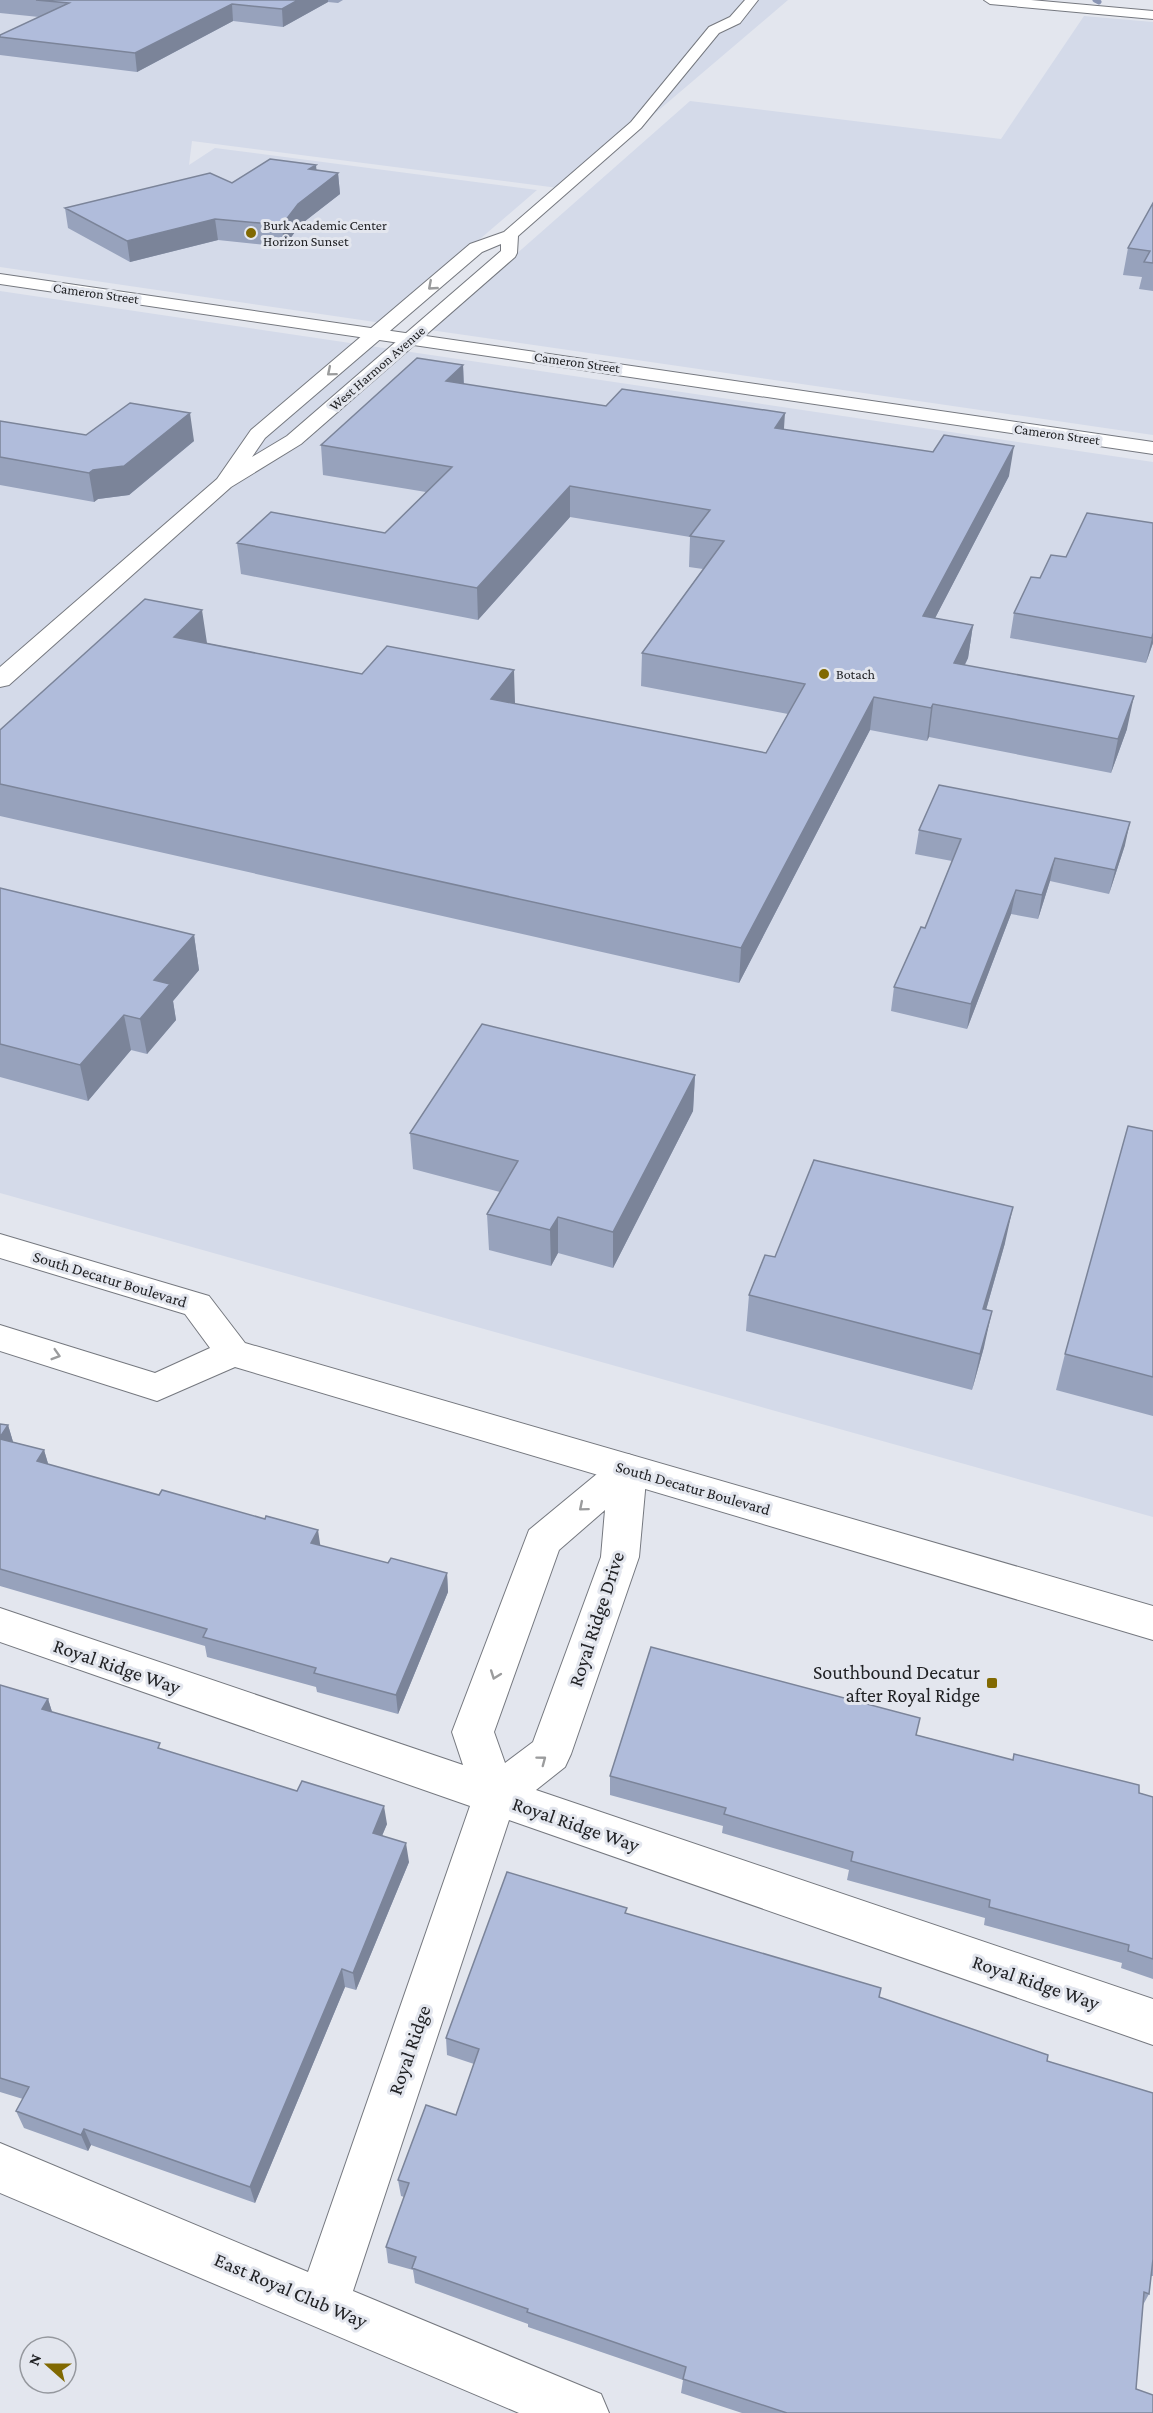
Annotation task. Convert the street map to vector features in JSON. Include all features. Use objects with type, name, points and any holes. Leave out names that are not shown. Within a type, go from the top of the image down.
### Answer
[{"type":"main road","name":"West Harmon Avenue","points":[[224,483],[258,434],[476,248],[510,235],[636,125],[711,24],[735,20],[752,0]]},
{"type":"main road","points":[[990,0],[1153,15]]},
{"type":"main road","name":"West Harmon Avenue","points":[[0,680],[224,483],[294,440],[412,338],[509,253],[510,235]]},
{"type":"main road","name":"Cameron Street","points":[[0,279],[1153,448]]},
{"type":"main road","name":"South Decatur Boulevard","points":[[0,1246],[197,1305],[233,1353],[1153,1623]]},
{"type":"main road","points":[[0,1338],[157,1387],[233,1353]]},
{"type":"main road","points":[[495,1796],[473,1732],[543,1540],[628,1469]]},
{"type":"main road","name":"Royal Ridge Drive","points":[[495,1796],[550,1754],[620,1557],[628,1469]]},
{"type":"main road","name":"Royal Ridge Way","points":[[0,1625],[1153,2022]]},
{"type":"main road","name":"Royal Ridge","points":[[323,2304],[495,1796]]},
{"type":"main road","name":"East Royal Club Way","points":[[0,2168],[582,2413]]},
{"type":"shaded area","points":[[0,0],[788,0],[566,189],[192,141],[189,165],[215,148],[537,190],[382,323],[0,267]]},
{"type":"shaded area","points":[[1084,16],[1153,22],[1153,435],[430,330],[690,101],[1001,139]]},
{"type":"shaded area","points":[[0,291],[1153,462],[1153,1517],[0,1193]]},
{"type":"building","points":[[36,0],[298,0],[282,9],[232,4],[135,53],[0,37],[69,3]]},
{"type":"building","points":[[270,159],[316,165],[309,169],[338,173],[298,204],[282,225],[215,219],[127,241],[65,208],[210,173],[232,183]]},
{"type":"building","points":[[1153,203],[1153,263],[1144,262],[1150,251],[1128,248]]},
{"type":"building","points":[[417,358],[463,365],[446,381],[606,406],[622,389],[785,413],[775,428],[933,452],[944,435],[1014,446],[923,616],[973,625],[954,663],[1134,696],[1118,739],[933,704],[931,708],[874,697],[741,948],[0,784],[0,730],[145,599],[202,610],[174,637],[362,674],[387,646],[514,670],[491,699],[766,753],[805,684],[642,653],[724,541],[690,536],[710,510],[570,486],[477,588],[237,543],[271,512],[385,533],[452,467],[321,445]]},
{"type":"building","points":[[130,403],[190,413],[124,466],[93,470],[89,473],[0,457],[0,421],[86,435]]},
{"type":"building","points":[[1087,513],[1153,523],[1152,638],[1014,613],[1031,577],[1040,578],[1051,555],[1066,557]]},
{"type":"building","points":[[939,785],[1130,822],[1115,870],[1055,858],[1042,895],[1016,890],[971,1004],[894,987],[921,927],[925,928],[961,839],[919,830]]},
{"type":"building","points":[[0,888],[194,935],[154,980],[170,984],[140,1019],[124,1015],[80,1065],[0,1044]]},
{"type":"building","points":[[482,1024],[695,1075],[613,1232],[558,1217],[550,1230],[487,1214],[518,1161],[410,1133]]},
{"type":"building","points":[[1128,1126],[1153,1131],[1153,1377],[1065,1354]]},
{"type":"building","points":[[814,1160],[1013,1207],[983,1309],[992,1311],[980,1354],[749,1295],[765,1255],[775,1257]]},
{"type":"building","points":[[0,1424],[8,1425],[0,1437]]},
{"type":"building","points":[[0,1439],[44,1450],[37,1461],[159,1495],[162,1490],[265,1519],[266,1516],[318,1530],[311,1543],[388,1563],[391,1558],[447,1573],[396,1695],[314,1673],[316,1668],[203,1637],[207,1629],[0,1569]]},
{"type":"building","points":[[651,1647],[920,1718],[916,1735],[1013,1760],[1014,1754],[1139,1785],[1139,1793],[1153,1797],[1153,1959],[1128,1951],[1129,1945],[989,1907],[990,1900],[851,1861],[853,1852],[724,1814],[726,1808],[610,1776]]},
{"type":"building","points":[[0,1685],[48,1699],[42,1709],[160,1743],[158,1748],[297,1791],[302,1781],[384,1806],[373,1833],[406,1843],[353,1973],[342,1969],[250,2187],[84,2129],[81,2135],[16,2111],[29,2087],[0,2078]]},
{"type":"building","points":[[507,1872],[627,1908],[625,1913],[881,1988],[879,1997],[1048,2055],[1047,2061],[1153,2093],[1153,2259],[1149,2294],[1144,2292],[1136,2389],[1153,2395],[1153,2413],[787,2413],[683,2379],[686,2367],[527,2312],[528,2309],[412,2268],[416,2257],[386,2247],[409,2183],[398,2180],[426,2105],[456,2115],[479,2049],[446,2038]]},
{"type":"waterway","points":[[1095,0],[1099,2]]},
{"type":"place","name":"Burk Academic Center Horizon Sunset","points":[[251,233]]},
{"type":"place","name":"Botach","points":[[824,674]]},
{"type":"place","name":"Southbound Decatur after Royal Ridge","points":[[992,1683]]}]
